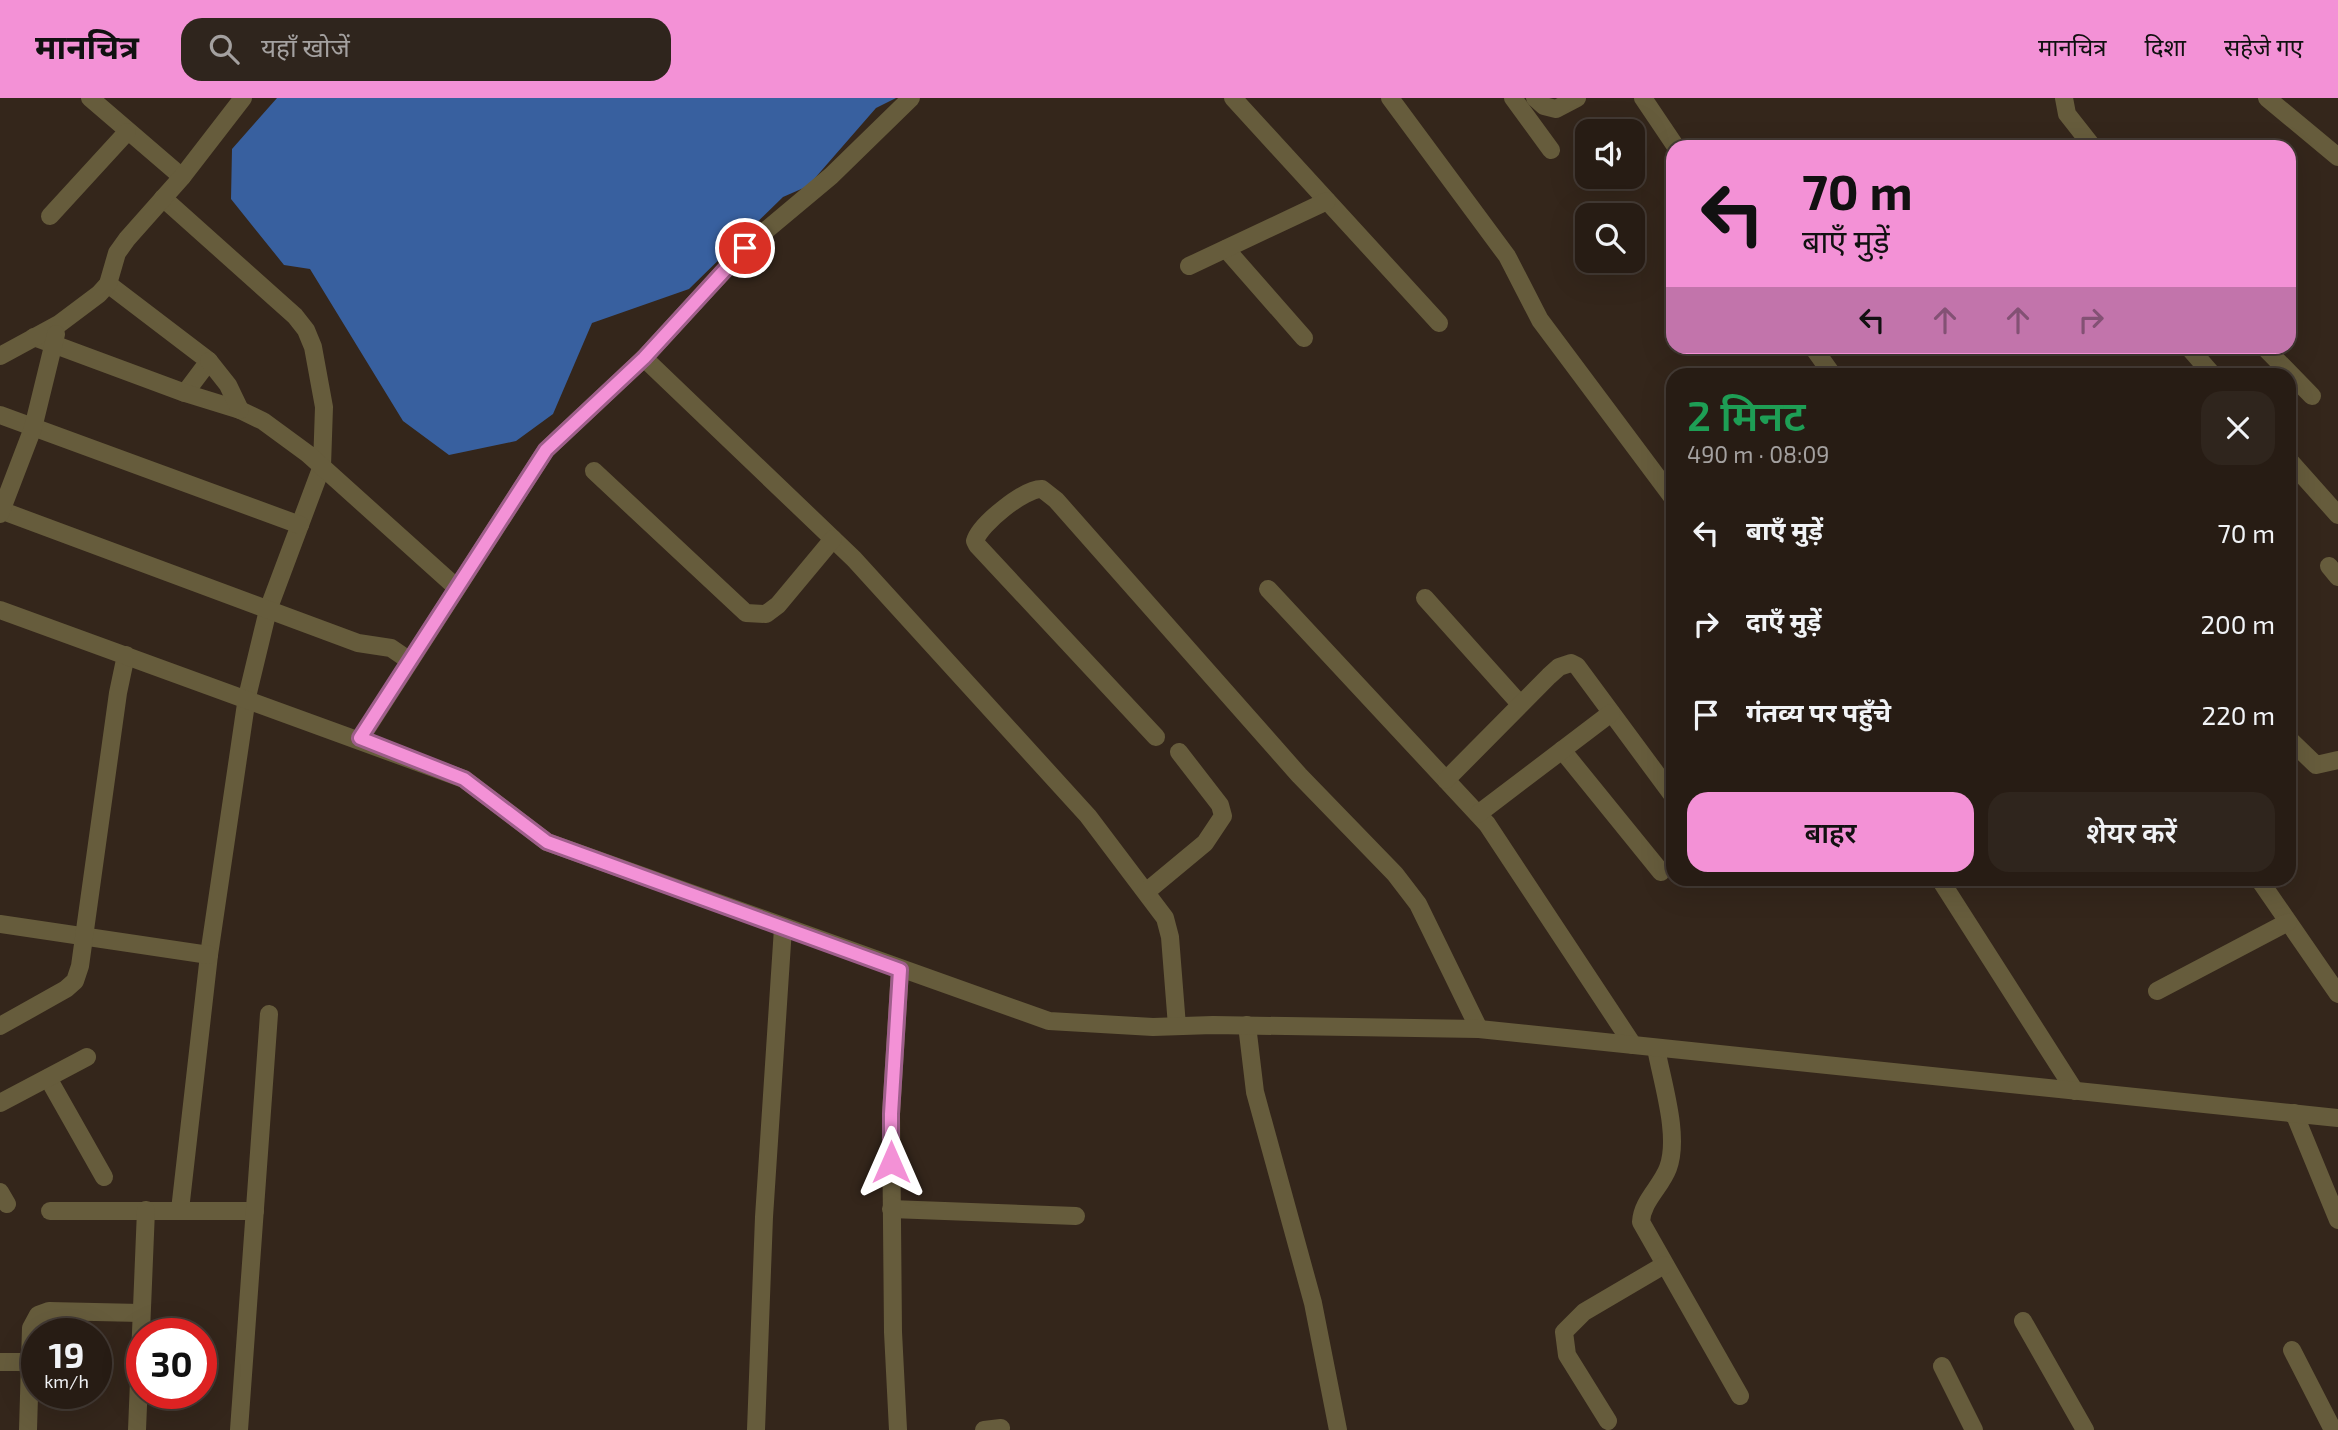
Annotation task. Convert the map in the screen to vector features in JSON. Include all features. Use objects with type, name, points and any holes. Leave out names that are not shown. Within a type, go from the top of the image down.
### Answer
[{"type":"street","points":[[90,98],[182,177]]},
{"type":"street","points":[[0,356],[59,324],[99,295],[108,284],[117,253],[182,177],[243,98]]},
{"type":"street","points":[[360,738],[546,450],[644,358],[745,248],[831,176],[911,98]]},
{"type":"street","points":[[1233,98],[1439,323]]},
{"type":"street","points":[[1513,98],[1551,149]]},
{"type":"street","points":[[1535,98],[1544,106],[1556,108],[1577,98]]},
{"type":"street","points":[[1643,98],[1671,140]]},
{"type":"street","points":[[2064,98],[2067,114],[2087,140]]},
{"type":"street","points":[[2267,98],[2338,157]]},
{"type":"street","points":[[1392,99],[1507,256],[1540,320],[1666,489]]},
{"type":"street","points":[[50,216],[127,132]]},
{"type":"street","points":[[163,198],[295,316],[306,330],[313,347],[324,407],[322,466],[268,610],[247,697],[209,955],[180,1210]]},
{"type":"street","points":[[1189,266],[1327,201]]},
{"type":"street","points":[[1226,249],[1304,338]]},
{"type":"street","points":[[108,284],[209,360],[228,385],[240,410]]},
{"type":"street","points":[[59,324],[33,428],[0,511],[358,643],[391,648],[410,661]]},
{"type":"street","points":[[34,337],[185,393],[240,410],[284,435],[457,588]]},
{"type":"street","points":[[2193,354],[2206,368]]},
{"type":"street","points":[[2271,354],[2285,368]]},
{"type":"street","points":[[644,358],[833,539],[1088,816],[1165,918],[1170,937],[1177,1026]]},
{"type":"street","points":[[185,393],[209,360]]},
{"type":"street","points":[[2296,380],[2312,396]]},
{"type":"street","points":[[0,415],[300,525]]},
{"type":"street","points":[[2296,468],[2338,515]]},
{"type":"street","points":[[593,471],[746,613],[766,614],[778,605],[833,539]]},
{"type":"street","points":[[1156,737],[977,545],[975,541],[980,531],[1026,491],[1042,489],[1056,500],[1299,775],[1395,874],[1418,904],[1479,1029]]},
{"type":"street","points":[[1268,589],[1478,814],[1633,1045]]},
{"type":"street","points":[[1425,598],[1520,704]]},
{"type":"street","points":[[0,613],[247,697],[464,779],[547,842],[783,929],[1049,1021],[1177,1026],[1479,1029],[2338,1118]]},
{"type":"street","points":[[0,1026],[51,1000],[75,981],[80,966],[118,693],[126,655]]},
{"type":"street","points":[[1446,779],[1559,667],[1571,663],[1577,666],[1666,787]]},
{"type":"street","points":[[1478,814],[1611,713]]},
{"type":"street","points":[[2296,746],[2316,765],[2338,760]]},
{"type":"street","points":[[1562,750],[1661,872]]},
{"type":"street","points":[[1146,892],[1205,843],[1223,816],[1220,805],[1179,752]]},
{"type":"street","points":[[1944,886],[2075,1091]]},
{"type":"street","points":[[2263,886],[2338,994]]},
{"type":"street","points":[[2157,991],[2288,922]]},
{"type":"street","points":[[0,924],[209,955]]},
{"type":"street","points":[[756,1430],[764,1217],[783,929]]},
{"type":"street","points":[[898,1430],[891,1209],[891,1114],[900,970]]},
{"type":"street","points":[[239,1430],[269,1014]]},
{"type":"street","points":[[1247,1025],[1255,1092],[1313,1303],[1338,1430]]},
{"type":"street","points":[[1656,1048],[1672,1154],[1661,1183],[1642,1210],[1641,1222],[1740,1396]]},
{"type":"street","points":[[0,1103],[87,1057]]},
{"type":"street","points":[[48,1078],[104,1177]]},
{"type":"street","points":[[2294,1113],[2338,1220]]},
{"type":"street","points":[[891,1209],[1076,1216]]},
{"type":"street","points":[[137,1430],[146,1210]]},
{"type":"street","points":[[50,1211],[255,1210]]},
{"type":"street","points":[[1608,1421],[1567,1355],[1564,1332],[1584,1312],[1664,1265]]},
{"type":"street","points":[[36,1318],[49,1311],[141,1313]]},
{"type":"street","points":[[2023,1321],[2085,1430]]},
{"type":"street","points":[[2291,1350],[2333,1430]]},
{"type":"street","points":[[0,1362],[21,1362]]},
{"type":"street","points":[[1942,1366],[1975,1430]]},
{"type":"street","points":[[28,1430],[29,1409]]},
{"type":"water","points":[[277,98],[896,98],[876,108],[808,186],[783,197],[689,289],[592,323],[553,414],[516,441],[449,455],[403,421],[310,269],[284,265],[231,199],[232,149]]},
{"type":"route","points":[[745,248],[603,400],[546,450],[360,738],[464,779],[547,842],[900,970],[891,1114],[891,1162]]}]
